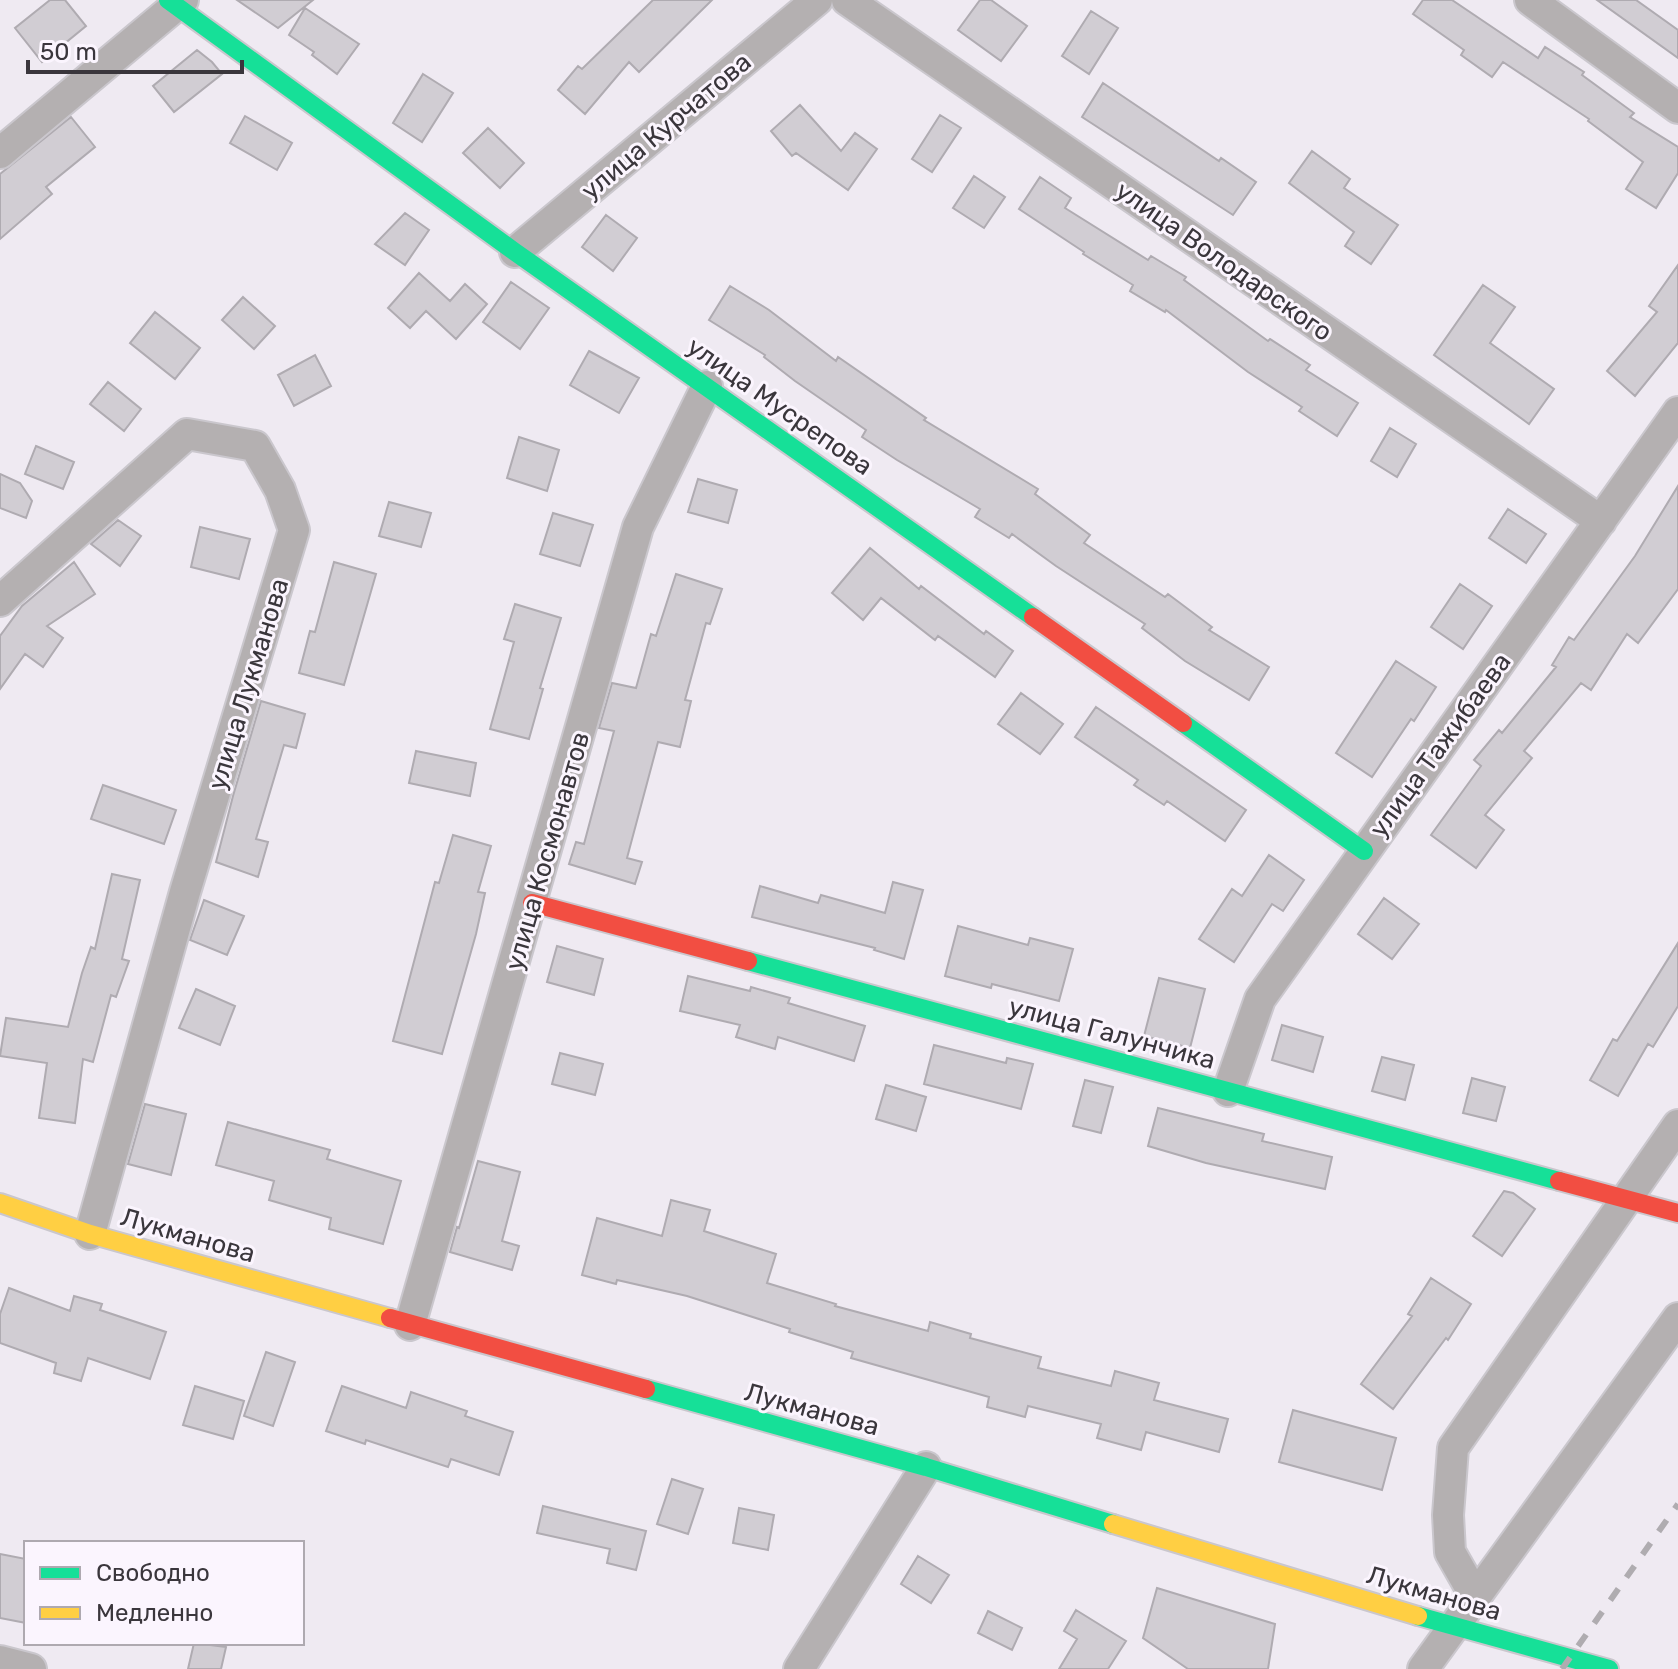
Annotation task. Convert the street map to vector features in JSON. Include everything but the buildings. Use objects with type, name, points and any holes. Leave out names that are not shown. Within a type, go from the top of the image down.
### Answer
[{"type":"street","name":"улица Курчатова","points":[[515,252],[817,0]]},
{"type":"street","name":"улица Володарского","points":[[847,0],[1601,521]]},
{"type":"street","points":[[1530,0],[1678,108]]},
{"type":"street","name":"улица Мусрепова","points":[[176,1],[515,252],[1364,851]]},
{"type":"street","points":[[0,153],[176,1]]},
{"type":"street","name":"улица Космонавтов","points":[[410,1325],[638,527],[707,386]]},
{"type":"street","name":"улица Тажибаева","points":[[1228,1091],[1260,999],[1678,412]]},
{"type":"street","name":"улица Лукманова","points":[[0,601],[187,434],[255,446],[280,490],[294,530],[185,892],[90,1234]]},
{"type":"street","name":"улица Галунчика","points":[[532,903],[1678,1213]]},
{"type":"street","points":[[1475,1596],[1450,1552],[1448,1515],[1453,1448],[1678,1125]]},
{"type":"street","name":"Лукманова","points":[[0,1203],[90,1234],[926,1467],[1453,1627],[1609,1669]]},
{"type":"street","points":[[1423,1669],[1678,1318]]},
{"type":"street","points":[[799,1669],[926,1467]]},
{"type":"street","points":[[0,1661],[31,1669]]},
{"type":"railway","points":[[1562,1669],[1678,1504]]},
{"type":"traffic: fast","points":[[168,0],[515,252],[1033,617]]},
{"type":"traffic: fast","points":[[1183,723],[1364,851]]},
{"type":"traffic: fast","points":[[748,961],[1559,1181]]},
{"type":"traffic: fast","points":[[646,1389],[926,1467],[1113,1524]]},
{"type":"traffic: fast","points":[[1418,1616],[1609,1669]]},
{"type":"traffic: slow","points":[[0,1203],[90,1234],[390,1318]]},
{"type":"traffic: slow","points":[[1113,1524],[1418,1616]]},
{"type":"traffic: jam","points":[[1033,617],[1183,723]]},
{"type":"traffic: jam","points":[[532,903],[748,961]]},
{"type":"traffic: jam","points":[[1559,1181],[1678,1213]]},
{"type":"traffic: jam","points":[[390,1318],[646,1389]]}]
